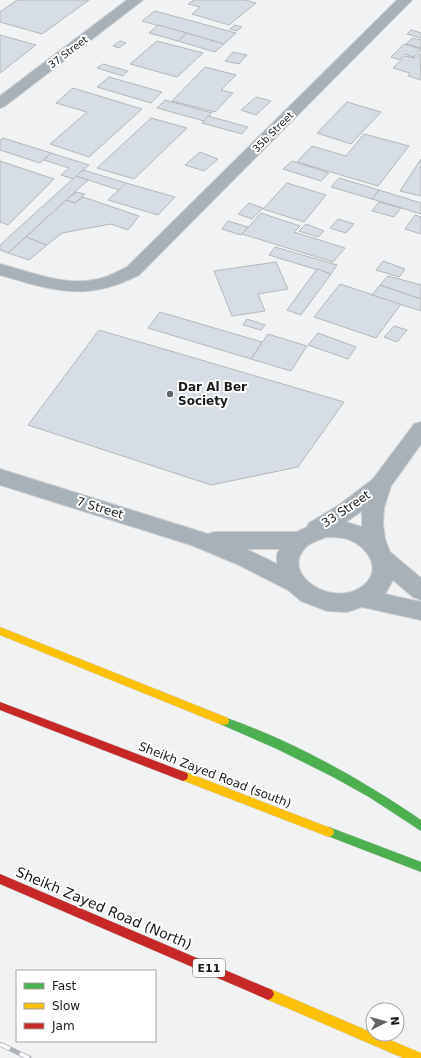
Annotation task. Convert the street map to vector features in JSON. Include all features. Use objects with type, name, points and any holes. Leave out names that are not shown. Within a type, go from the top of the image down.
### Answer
[{"type":"highway","points":[[0,630],[269,739],[321,764],[366,790],[421,826]]},
{"type":"highway","name":"Sheikh Zayed Road (south)","points":[[0,706],[421,867]]},
{"type":"highway","name":"Sheikh Zayed Road (North)","points":[[0,879],[418,1058]]},
{"type":"street","name":"37 Street","points":[[0,103],[136,0]]},
{"type":"street","name":"35b Street","points":[[0,269],[59,286],[89,287],[124,277],[141,265],[403,0]]},
{"type":"street","name":"33 Street","points":[[379,552],[373,534],[372,508],[381,484],[421,429]]},
{"type":"street","name":"7 Street","points":[[0,477],[199,539],[253,562],[294,583]]},
{"type":"street","name":"33 Street","points":[[304,537],[347,511],[381,484]]},
{"type":"street","points":[[379,552],[384,569],[382,581],[374,591],[362,598],[349,602],[333,603],[311,596],[305,593],[294,583],[288,572],[287,561],[291,549],[304,537],[323,529],[338,529],[352,532],[366,538],[421,591]]},
{"type":"street","name":"7 Street","points":[[199,539],[249,541],[304,537]]},
{"type":"street","points":[[362,598],[421,611]]},
{"type":"building","points":[[17,0],[89,0],[42,34],[0,22],[0,12]]},
{"type":"building","points":[[194,0],[245,0],[256,3],[229,25],[192,14],[200,7],[188,4]]},
{"type":"building","points":[[155,11],[236,33],[224,44],[142,21]]},
{"type":"building","points":[[158,25],[187,33],[178,41],[149,33]]},
{"type":"building","points":[[235,25],[242,27],[236,31],[230,29]]},
{"type":"building","points":[[411,30],[421,33],[421,38],[407,34]]},
{"type":"building","points":[[187,33],[224,44],[215,52],[178,41]]},
{"type":"building","points":[[0,35],[36,45],[0,73]]},
{"type":"building","points":[[412,38],[421,40],[421,48],[406,44]]},
{"type":"building","points":[[120,41],[126,43],[119,48],[113,46]]},
{"type":"building","points":[[157,41],[203,53],[177,77],[130,64]]},
{"type":"building","points":[[404,44],[421,49],[421,52],[419,51],[414,57],[405,54],[399,60],[391,57]]},
{"type":"building","points":[[233,52],[247,55],[239,64],[225,61]]},
{"type":"building","points":[[420,53],[421,80],[408,76],[410,73],[393,68],[405,56],[415,58]]},
{"type":"building","points":[[103,64],[128,71],[123,76],[97,68]]},
{"type":"building","points":[[205,67],[236,75],[221,90],[233,93],[215,112],[172,101]]},
{"type":"building","points":[[109,77],[162,92],[151,103],[97,87]]},
{"type":"building","points":[[73,88],[142,109],[89,157],[50,144],[87,112],[56,103]]},
{"type":"building","points":[[256,97],[271,101],[256,115],[241,110]]},
{"type":"building","points":[[165,100],[212,113],[204,121],[157,108]]},
{"type":"building","points":[[347,102],[381,112],[351,144],[317,133]]},
{"type":"building","points":[[208,116],[248,127],[242,134],[202,123]]},
{"type":"building","points":[[151,118],[187,128],[134,179],[97,168]]},
{"type":"building","points":[[364,134],[409,146],[378,186],[297,162],[312,146],[346,156]]},
{"type":"building","points":[[3,138],[51,153],[40,163],[0,150],[0,140]]},
{"type":"building","points":[[200,152],[218,159],[204,171],[185,165]]},
{"type":"building","points":[[51,153],[89,165],[73,179],[61,175],[69,168],[44,160]]},
{"type":"building","points":[[421,159],[421,196],[400,191]]},
{"type":"building","points":[[0,161],[54,179],[8,225],[0,222]]},
{"type":"building","points":[[292,161],[329,173],[321,181],[283,169]]},
{"type":"building","points":[[83,170],[126,183],[119,190],[76,176]]},
{"type":"building","points":[[76,176],[88,180],[8,253],[0,250],[0,245]]},
{"type":"building","points":[[339,178],[379,190],[372,199],[331,187]]},
{"type":"building","points":[[126,183],[175,197],[158,215],[108,200]]},
{"type":"building","points":[[287,183],[326,195],[304,222],[263,209]]},
{"type":"building","points":[[379,190],[421,203],[421,214],[372,199]]},
{"type":"building","points":[[76,192],[85,194],[75,203],[66,200]]},
{"type":"building","points":[[83,197],[139,216],[128,230],[111,224],[62,233],[47,245],[26,237],[66,200],[75,203]]},
{"type":"building","points":[[379,202],[401,208],[394,217],[372,211]]},
{"type":"building","points":[[249,203],[263,208],[252,219],[238,214]]},
{"type":"building","points":[[261,213],[300,226],[294,232],[345,248],[333,262],[242,234]]},
{"type":"building","points":[[415,215],[421,217],[421,234],[405,229]]},
{"type":"building","points":[[338,219],[354,224],[346,233],[330,228]]},
{"type":"building","points":[[228,221],[248,227],[241,235],[222,229]]},
{"type":"building","points":[[306,224],[324,231],[318,237],[299,231]]},
{"type":"building","points":[[26,237],[47,245],[29,260],[8,253]]},
{"type":"building","points":[[275,247],[337,265],[331,274],[269,255]]},
{"type":"building","points":[[383,261],[405,269],[399,277],[376,270]]},
{"type":"building","points":[[276,262],[288,289],[258,294],[265,311],[232,316],[214,271]]},
{"type":"building","points":[[317,269],[331,274],[301,315],[287,310]]},
{"type":"building","points":[[388,276],[421,285],[421,299],[380,285]]},
{"type":"building","points":[[340,284],[401,304],[376,338],[314,317]]},
{"type":"building","points":[[380,285],[421,299],[421,311],[372,295]]},
{"type":"building","points":[[160,312],[262,342],[251,359],[148,328]]},
{"type":"building","points":[[247,319],[265,325],[261,330],[243,325]]},
{"type":"building","points":[[394,326],[407,330],[397,342],[384,337]]},
{"type":"building","points":[[99,330],[344,402],[298,467],[211,485],[28,425]]},
{"type":"building","points":[[318,333],[356,347],[348,359],[308,345]]},
{"type":"building","points":[[268,334],[307,346],[291,371],[251,359]]},
{"type":"railway","points":[[0,1044],[29,1058]]},
{"type":"traffic: fast","points":[[224,721],[337,773],[373,794],[421,826]]},
{"type":"traffic: fast","points":[[329,832],[421,867]]},
{"type":"traffic: slow","points":[[0,631],[224,721]]},
{"type":"traffic: slow","points":[[183,776],[329,832]]},
{"type":"traffic: slow","points":[[268,994],[418,1058]]},
{"type":"traffic: jam","points":[[0,706],[183,776]]},
{"type":"traffic: jam","points":[[0,879],[268,994]]},
{"type":"place","name":"Dar Al Ber Society","points":[[170,394]]}]
